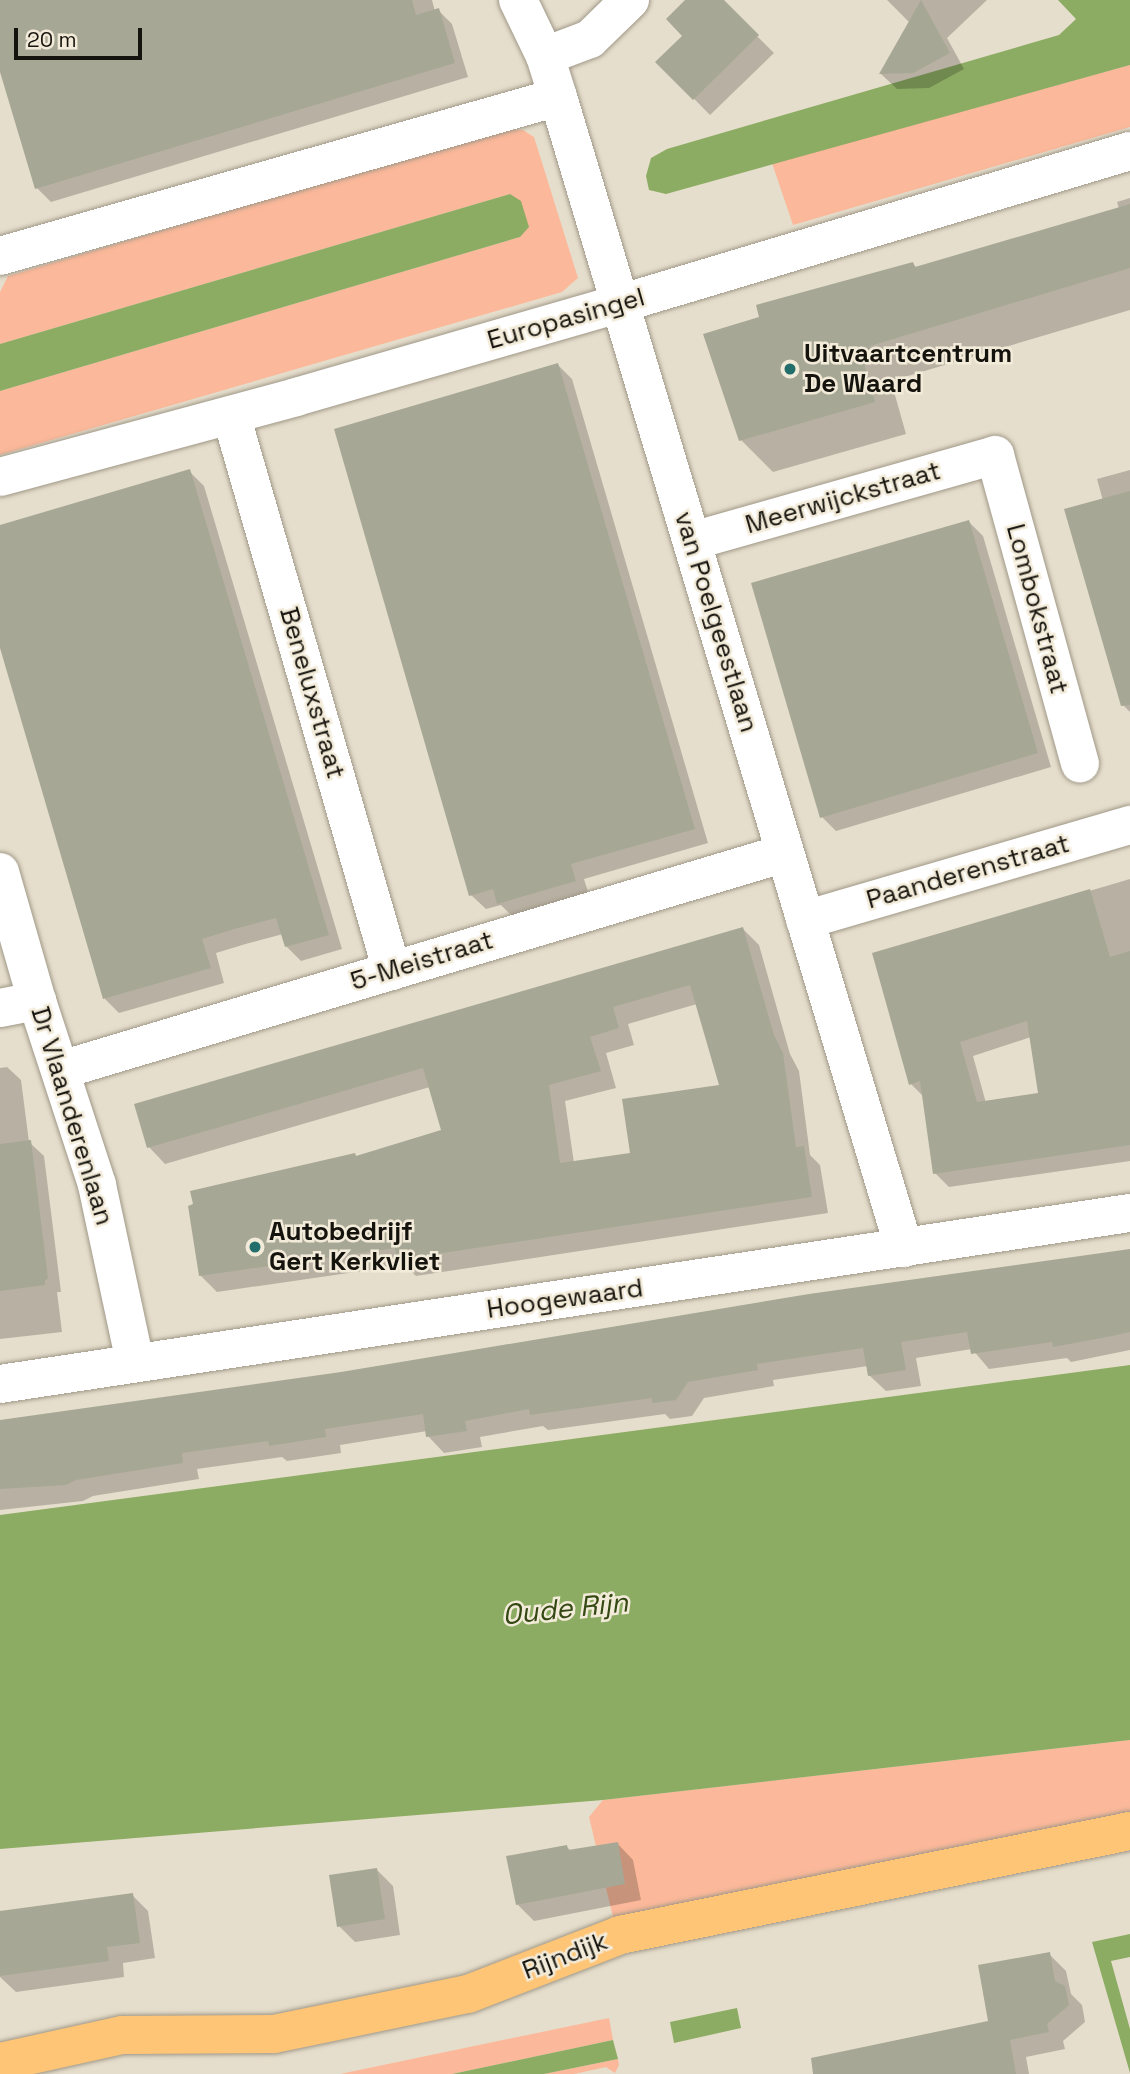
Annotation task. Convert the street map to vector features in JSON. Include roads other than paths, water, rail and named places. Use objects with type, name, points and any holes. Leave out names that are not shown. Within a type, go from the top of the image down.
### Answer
[{"type":"main road","name":"Rijndijk","points":[[0,2062],[122,2035],[274,2034],[468,1994],[620,1935],[1130,1831]]},
{"type":"street","name":"van Poelgeestlaan","points":[[518,0],[545,56],[558,97],[904,1248]]},
{"type":"street","points":[[545,56],[590,39],[630,0]]},
{"type":"street","points":[[1,254],[558,97]]},
{"type":"street","name":"Europasingel","points":[[0,477],[231,415],[620,304],[1130,151]]},
{"type":"street","name":"Beneluxstraat","points":[[231,415],[392,971]]},
{"type":"street","name":"Meerwijckstraat","points":[[692,541],[995,455]]},
{"type":"street","name":"Lombokstraat","points":[[995,455],[1080,763]]},
{"type":"street","name":"Paanderenstraat","points":[[805,920],[1130,825]]},
{"type":"street","name":"5-Meistraat","points":[[61,1070],[232,1016],[785,853]]},
{"type":"street","name":"Dr Vlaanderenlaan","points":[[0,872],[37,1001],[97,1185],[135,1362]]},
{"type":"street","points":[[0,1008],[37,1001]]},
{"type":"street","name":"Hoogewaard","points":[[0,1384],[1130,1213]]},
{"type":"water","points":[[1058,0],[1130,0],[1130,65],[666,194],[649,190],[646,176],[651,158],[667,149],[1059,35],[1076,19]]},
{"type":"water","points":[[510,194],[521,201],[529,227],[520,237],[0,391],[0,344]]},
{"type":"water","name":"Oude Rijn","points":[[1130,1365],[1130,1740],[603,1800],[0,1849],[0,1515]]},
{"type":"water","points":[[1130,1934],[1130,1957],[1111,1961],[1130,2029],[1130,2073],[1092,1942]]},
{"type":"water","points":[[737,2008],[741,2028],[674,2043],[670,2022]]},
{"type":"water","points":[[613,2040],[618,2059],[544,2074],[452,2074]]},
{"type":"place","name":"Uitvaartcentrum De Waard","points":[[790,369]]},
{"type":"place","name":"Autobedrijf Gert Kerkvliet","points":[[255,1247]]}]
